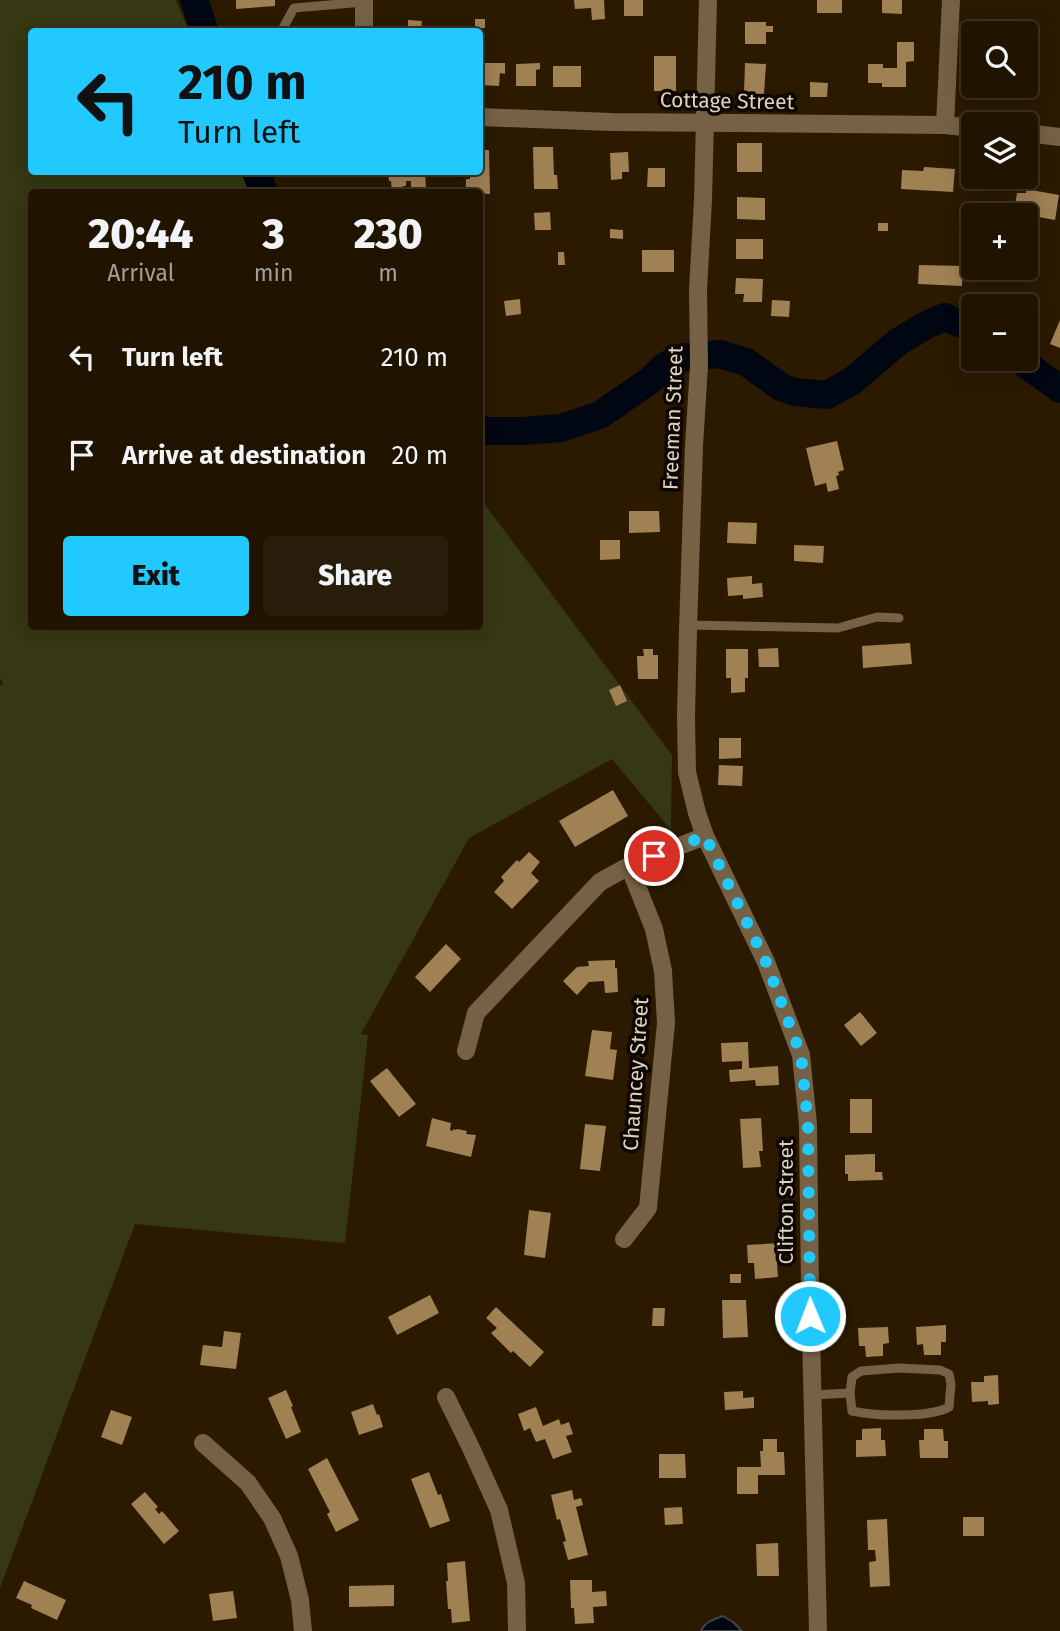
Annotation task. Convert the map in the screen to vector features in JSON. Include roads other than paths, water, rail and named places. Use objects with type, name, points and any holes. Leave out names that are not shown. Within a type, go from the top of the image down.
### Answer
[{"type":"street","name":"Freeman Street","points":[[705,836],[687,772],[686,717],[699,365],[698,290],[708,0]]},
{"type":"street","points":[[945,125],[951,0]]},
{"type":"street","points":[[364,1],[364,28]]},
{"type":"street","name":"Cottage Street","points":[[483,117],[598,122],[961,127]]},
{"type":"street","points":[[1038,134],[1060,137]]},
{"type":"street","points":[[466,1051],[476,1013],[600,882],[629,866],[705,836]]},
{"type":"street","name":"Clifton Street","points":[[705,836],[766,962],[801,1055],[808,1124],[818,1631]]},
{"type":"street","name":"Chauncey Street","points":[[624,1239],[648,1208],[666,1023],[663,971],[654,929],[629,866]]},
{"type":"street","points":[[446,1397],[499,1510],[516,1583],[517,1631]]},
{"type":"street","points":[[203,1443],[248,1483],[272,1518],[289,1556],[300,1600],[303,1631]]},
{"type":"lane","points":[[283,28],[293,4],[364,1]]},
{"type":"lane","points":[[688,625],[838,628],[877,617],[899,618]]},
{"type":"lane","points":[[922,1368],[940,1370],[949,1374],[951,1384],[949,1407],[931,1414],[852,1411],[850,1393],[852,1377],[861,1371],[922,1368]]},
{"type":"lane","points":[[813,1395],[850,1393]]},
{"type":"waterway","points":[[194,0],[204,28]]},
{"type":"waterway","points":[[257,175],[263,189]]},
{"type":"waterway","points":[[483,430],[561,428],[600,415],[680,358],[720,354],[746,362],[781,387],[795,392],[827,395],[852,381],[898,342],[926,325],[945,317],[961,324]]},
{"type":"waterway","points":[[1035,371],[1060,389]]}]
